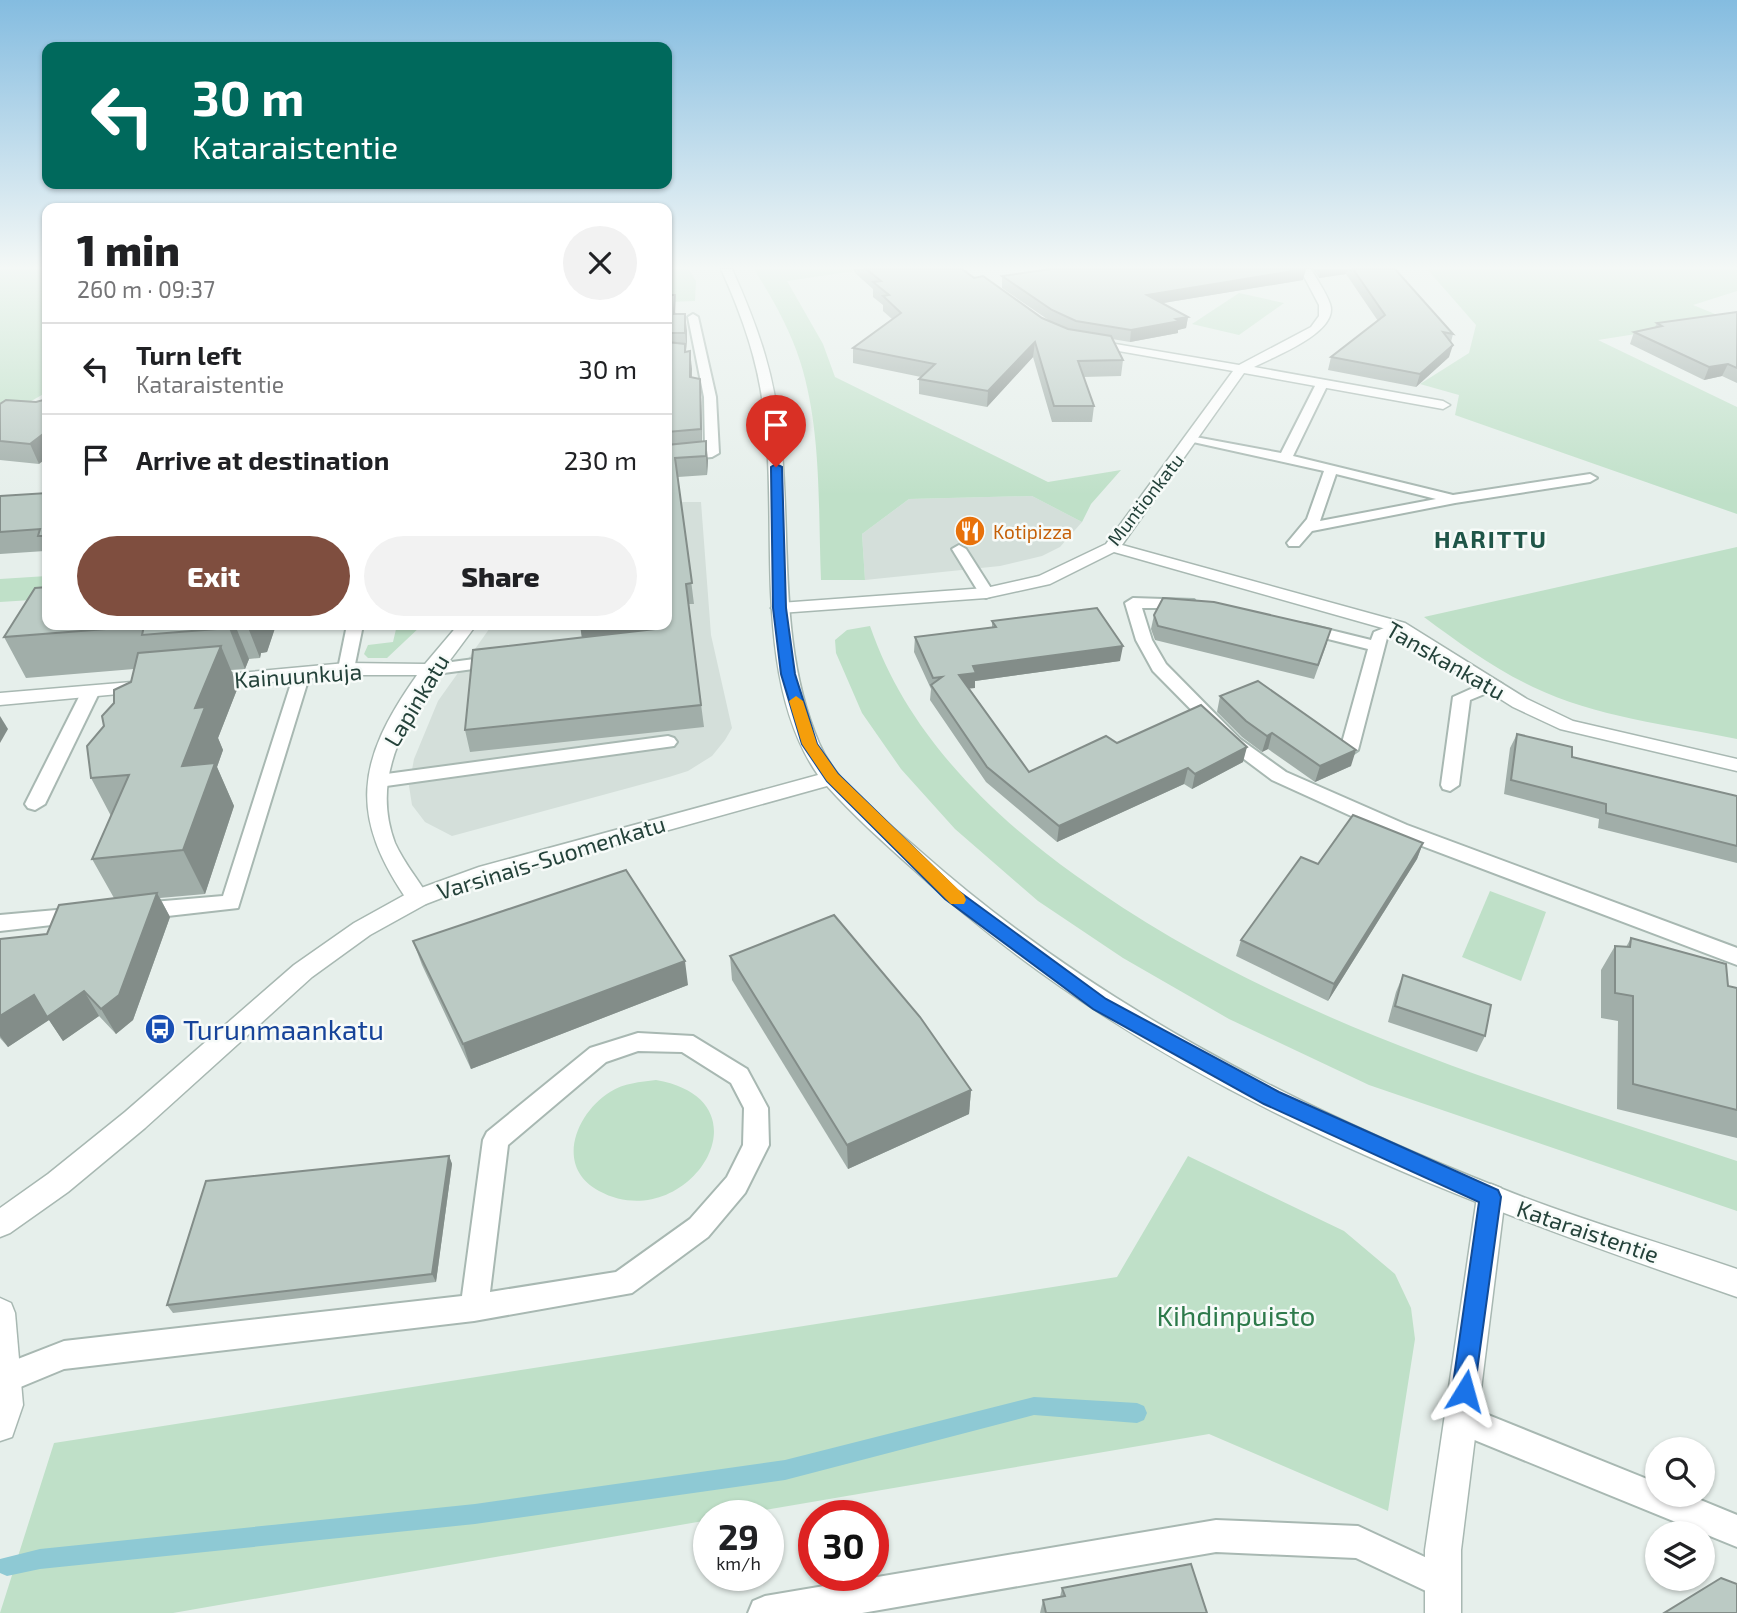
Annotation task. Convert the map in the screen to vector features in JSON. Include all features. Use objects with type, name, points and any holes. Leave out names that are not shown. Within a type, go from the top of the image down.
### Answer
[{"type":"street","name":"Kataraistentie","points":[[758,344],[774,417],[780,608],[788,674],[809,744],[832,778],[951,895],[1099,1004],[1272,1098],[1491,1197],[1737,1283]]},
{"type":"street","points":[[1101,344],[1443,405]]},
{"type":"street","name":"Muntionkatu","points":[[780,608],[986,593],[1044,580],[1112,547],[1241,369],[1288,344]]},
{"type":"street","name":"Tanskankatu","points":[[1112,547],[1278,591],[1399,627],[1520,703],[1567,725],[1737,765]]},
{"type":"street","name":"Lapinkatu","points":[[418,898],[397,868],[380,827],[379,780],[383,755],[429,670],[463,630]]},
{"type":"street","name":"Kainuunkuja","points":[[183,684],[346,669],[429,670]]},
{"type":"street","points":[[0,699],[157,686]]},
{"type":"street","name":"Varsinais-Suomenkatu","points":[[0,1224],[58,1183],[135,1120],[303,971],[362,929],[418,898],[479,875],[832,778]]},
{"type":"street","points":[[1443,1598],[1443,1550],[1491,1197]]},
{"type":"street","points":[[0,1313],[7,1405],[0,1425]]},
{"type":"lane","points":[[672,457],[712,453],[710,397],[695,344]]},
{"type":"lane","points":[[1285,458],[1322,384]]},
{"type":"lane","points":[[1190,440],[1285,458],[1455,499]]},
{"type":"lane","points":[[1294,543],[1314,520],[1331,469]]},
{"type":"lane","points":[[1307,528],[1455,499],[1590,478]]},
{"type":"lane","points":[[959,549],[986,593]]},
{"type":"lane","points":[[1207,605],[1165,601],[1133,603],[1144,640],[1159,667],[1234,743],[1279,776],[1400,830],[1737,957]]},
{"type":"lane","points":[[1282,623],[1377,646]]},
{"type":"lane","points":[[1349,750],[1380,635],[1399,627]]},
{"type":"lane","points":[[346,669],[354,630]]},
{"type":"lane","points":[[429,670],[515,659]]},
{"type":"lane","points":[[122,912],[231,903],[302,674]]},
{"type":"lane","points":[[1450,785],[1462,697],[1493,684]]},
{"type":"lane","points":[[35,804],[90,691]]},
{"type":"lane","points":[[379,780],[668,742]]},
{"type":"lane","points":[[0,923],[95,915]]},
{"type":"lane","points":[[6,1378],[64,1355],[474,1308],[622,1284],[699,1228],[736,1185],[756,1145],[756,1108],[739,1076],[685,1042],[638,1042],[598,1055],[496,1140],[474,1308]]},
{"type":"lane","points":[[1461,1419],[1737,1531]]},
{"type":"lane","points":[[765,1613],[810,1610],[1216,1536],[1358,1542],[1443,1598]]},
{"type":"shaded area","points":[[1032,496],[1082,522],[1060,547],[1042,556],[1000,566],[865,580],[862,534],[909,499]]},
{"type":"shaded area","points":[[672,502],[701,502],[711,635],[732,728],[712,756],[688,771],[669,777],[452,836],[425,822],[412,805],[409,786],[414,759],[438,701],[488,630],[672,630]]},
{"type":"green space","points":[[0,344],[42,344],[42,395],[0,419]]},
{"type":"green space","points":[[794,344],[823,344],[835,377],[1048,482],[1121,470],[1091,504],[1082,522],[1032,496],[909,499],[862,534],[865,580],[821,580],[816,442],[800,361]]},
{"type":"green space","points":[[1471,344],[1607,344],[1737,407],[1737,514],[1455,415],[1459,395],[1420,384],[1469,353]]},
{"type":"green space","points":[[1737,547],[1737,739],[1607,713],[1557,697],[1518,680],[1463,646],[1424,617]]},
{"type":"green space","points":[[42,576],[42,599],[0,602],[0,579]]},
{"type":"green space","points":[[870,626],[885,664],[905,700],[927,734],[953,766],[1010,824],[1075,875],[1151,925],[1230,969],[1311,1009],[1394,1044],[1479,1075],[1737,1161],[1737,1211],[1369,1085],[1229,1019],[1123,958],[1038,901],[955,829],[901,769],[862,713],[836,653],[835,640],[847,630]]},
{"type":"green space","points":[[396,630],[417,630],[387,658],[368,658],[364,654],[368,645],[393,642]]},
{"type":"green space","points":[[1490,891],[1546,912],[1521,981],[1462,957]]},
{"type":"green space","points":[[656,1080],[692,1093],[710,1113],[714,1137],[705,1161],[687,1182],[661,1196],[631,1201],[599,1191],[585,1181],[577,1168],[575,1140],[580,1126],[598,1101],[610,1092],[626,1085]]},
{"type":"green space","name":"Kihdinpuisto","points":[[1188,1156],[1344,1231],[1395,1274],[1411,1308],[1415,1339],[1388,1511],[1209,1434],[824,1500],[798,1500],[798,1504],[784,1507],[784,1500],[693,1500],[693,1523],[173,1613],[0,1613],[54,1443],[1117,1277]]},
{"type":"building","points":[[672,344],[685,344],[685,352],[690,351],[690,377],[700,379],[701,429],[672,432]]},
{"type":"building","points":[[858,344],[1033,344],[988,391],[919,379],[935,364],[853,348]]},
{"type":"building","points":[[1036,344],[1115,344],[1123,360],[1078,361],[1094,406],[1054,406]]},
{"type":"building","points":[[1347,344],[1453,345],[1420,374],[1331,357]]},
{"type":"building","points":[[1660,344],[1737,344],[1737,368],[1728,364],[1709,367]]},
{"type":"building","points":[[6,400],[42,400],[42,435],[30,444],[0,441],[0,404]]},
{"type":"building","points":[[706,441],[706,456],[675,458],[692,583],[686,584],[701,705],[465,730],[473,650],[646,630],[672,630],[672,444]]},
{"type":"building","points":[[42,493],[42,536],[38,536],[40,529],[0,532],[0,496]]},
{"type":"building","points":[[42,587],[42,630],[93,630],[4,637],[35,588]]},
{"type":"building","points":[[1163,598],[1214,602],[1331,629],[1318,665],[1158,626],[1154,615]]},
{"type":"building","points":[[1097,608],[1123,646],[973,666],[976,673],[959,675],[1029,772],[1106,736],[1117,743],[1201,705],[1247,747],[1195,774],[1188,768],[1059,826],[987,767],[931,685],[942,677],[933,678],[915,637],[996,627],[992,621]]},
{"type":"building","points":[[143,630],[204,630],[142,635]]},
{"type":"building","points":[[221,646],[195,708],[205,707],[182,766],[215,763],[183,850],[92,859],[129,775],[91,778],[87,746],[104,726],[102,716],[114,703],[114,690],[131,682],[138,653]]},
{"type":"building","points":[[1258,681],[1356,750],[1320,766],[1272,733],[1267,736],[1246,721],[1220,696]]},
{"type":"building","points":[[1517,734],[1572,747],[1572,757],[1737,796],[1737,846],[1606,813],[1606,804],[1511,780]]},
{"type":"building","points":[[1353,815],[1423,843],[1334,984],[1241,940],[1301,857],[1318,864]]},
{"type":"building","points":[[626,870],[685,961],[463,1044],[413,941]]},
{"type":"building","points":[[157,893],[119,995],[101,1009],[84,991],[47,1017],[34,995],[0,1016],[0,939],[47,934],[59,905]]},
{"type":"building","points":[[834,915],[920,1017],[971,1090],[847,1145],[730,956]]},
{"type":"building","points":[[1631,938],[1726,964],[1728,986],[1737,988],[1737,1110],[1633,1084],[1633,996],[1615,993],[1615,946],[1630,947]]},
{"type":"building","points":[[1403,975],[1491,1005],[1485,1036],[1395,1006]]},
{"type":"building","points":[[449,1156],[432,1274],[167,1305],[206,1181]]},
{"type":"building","points":[[1191,1564],[1207,1613],[1046,1613],[1043,1600],[1065,1596],[1062,1588]]},
{"type":"building","points":[[1721,1578],[1737,1584],[1737,1613],[1664,1613],[1700,1591],[1715,1591],[1715,1582]]},
{"type":"waterway","points":[[7,1566],[40,1559],[475,1514],[785,1470],[1034,1406],[1137,1413]]},
{"type":"slow traffic","points":[[796,701],[809,744],[832,778],[957,900]]},
{"type":"place","name":"Kotipizza","points":[[970,531]]},
{"type":"place","name":"Turunmaankatu","points":[[160,1029]]},
{"type":"district","name":"HARITTU","points":[[1491,538]]},
{"type":"route","points":[[776,467],[780,608],[788,674],[809,744],[832,778],[951,895],[1099,1004],[1272,1098],[1491,1197],[1465,1391]]}]
